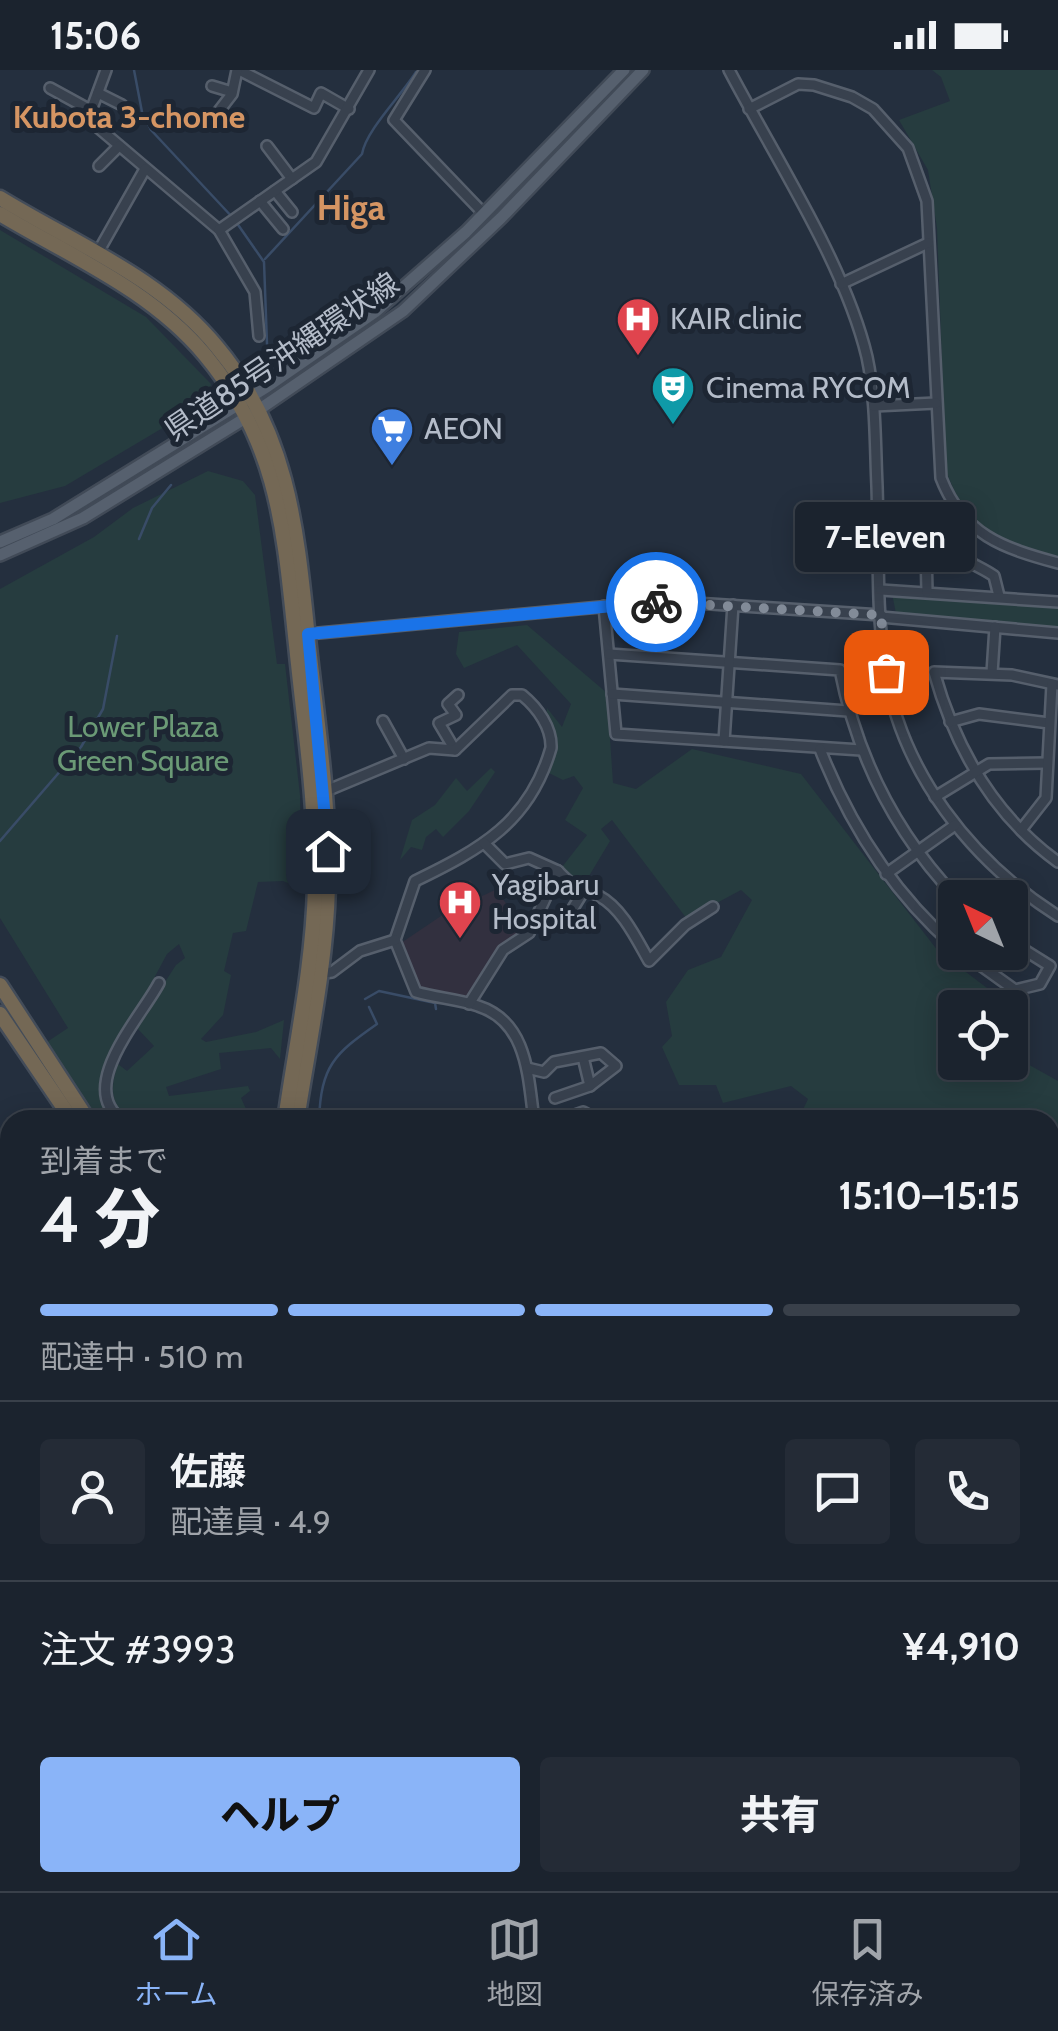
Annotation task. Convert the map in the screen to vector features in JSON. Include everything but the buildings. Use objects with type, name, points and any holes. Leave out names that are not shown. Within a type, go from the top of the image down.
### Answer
[{"type":"highway","points":[[0,198],[94,260],[182,332],[250,406],[290,490],[326,791],[328,891],[287,1110]]},
{"type":"highway","points":[[0,214],[94,260]]},
{"type":"highway","points":[[250,406],[278,493],[308,758],[315,875],[312,974],[299,1110]]},
{"type":"highway","points":[[0,985],[81,1110]]},
{"type":"highway","points":[[0,1014],[65,1110]]},
{"type":"main road","name":"県道85号沖縄環状線","points":[[0,542],[53,519],[250,406],[376,312],[484,214],[624,70]]},
{"type":"main road","name":"県道85号沖縄環状線","points":[[0,555],[62,530],[402,311],[502,218],[608,101],[643,70]]},
{"type":"street","points":[[106,70],[88,118],[219,230],[256,292],[259,336]]},
{"type":"street","points":[[216,116],[232,92],[238,70],[314,108],[322,93],[349,110]]},
{"type":"street","points":[[219,230],[316,162],[369,70]]},
{"type":"street","points":[[425,70],[394,120],[484,214]]},
{"type":"street","points":[[728,70],[840,284],[862,341],[874,406],[886,672],[897,712],[936,797],[954,825],[1015,886],[1058,916]]},
{"type":"street","points":[[749,109],[798,84],[836,91],[873,109],[908,148],[922,177],[942,478],[962,518],[998,545],[1058,563]]},
{"type":"street","points":[[212,86],[232,92]]},
{"type":"street","points":[[50,88],[92,111]]},
{"type":"street","points":[[98,93],[122,105]]},
{"type":"street","points":[[98,166],[119,146]]},
{"type":"street","points":[[267,146],[292,179]]},
{"type":"street","points":[[94,260],[145,169]]},
{"type":"street","points":[[275,191],[292,212]]},
{"type":"street","points":[[260,201],[284,229]]},
{"type":"street","points":[[840,284],[928,242]]},
{"type":"street","points":[[874,406],[936,403]]},
{"type":"street","points":[[878,514],[919,514],[960,556],[994,576],[998,596]]},
{"type":"street","points":[[927,592],[926,548],[962,518]]},
{"type":"street","points":[[881,590],[1058,602]]},
{"type":"street","points":[[308,634],[665,602],[881,616],[1058,633]]},
{"type":"street","points":[[724,741],[733,605]]},
{"type":"street","points":[[604,606],[616,734],[862,750]]},
{"type":"street","points":[[992,674],[995,627]]},
{"type":"street","points":[[608,654],[840,670],[862,750],[890,811],[942,880]]},
{"type":"street","points":[[1021,830],[1044,806],[1055,684],[992,674],[934,672],[950,722],[975,773],[1021,830],[1058,862]]},
{"type":"street","points":[[612,694],[848,710]]},
{"type":"street","points":[[456,750],[436,720],[456,715],[448,704],[458,695]]},
{"type":"street","points":[[326,791],[430,748],[456,750],[512,695],[528,700],[551,739],[528,804],[484,843],[412,884],[395,940],[416,992],[492,1012],[516,1034],[527,1068],[533,1110]]},
{"type":"street","points":[[950,722],[979,714],[1049,723]]},
{"type":"street","points":[[384,721],[404,759]]},
{"type":"street","points":[[820,749],[848,816],[886,874],[938,929]]},
{"type":"street","points":[[936,797],[1002,760],[1047,763]]},
{"type":"street","points":[[886,874],[954,825]]},
{"type":"street","points":[[484,843],[505,864],[529,858],[558,871],[582,892],[602,897],[633,932],[650,961],[684,926],[713,907]]},
{"type":"street","points":[[469,1004],[503,950],[529,933],[558,871]]},
{"type":"street","points":[[562,926],[582,892]]},
{"type":"street","points":[[312,974],[332,972],[360,951],[395,940]]},
{"type":"street","points":[[987,970],[1015,990],[1040,984],[1050,966],[1028,952]]},
{"type":"street","points":[[112,1110],[106,1095],[109,1069],[160,983]]},
{"type":"street","points":[[527,1068],[544,1072],[554,1062],[605,1054],[616,1066],[590,1086],[555,1098]]},
{"type":"street","points":[[583,1057],[590,1086]]},
{"type":"shaded area","name":"Yagibaru Hospital","points":[[470,880],[482,896],[495,890],[520,920],[522,934],[501,948],[468,1001],[419,988],[401,943],[441,916]]},
{"type":"green space","points":[[932,70],[1058,70],[1058,556],[989,531],[965,508],[946,471],[937,228],[928,170],[899,120],[950,101],[941,77]]},
{"type":"green space","points":[[0,230],[146,317],[211,384],[208,401],[65,486],[0,503]]},
{"type":"green space","name":"Lower Plaza Green Square","points":[[208,471],[243,481],[255,495],[277,664],[285,664],[300,795],[302,889],[283,881],[258,882],[246,931],[233,933],[224,971],[231,975],[223,1015],[201,1039],[206,1042],[256,1032],[284,1020],[280,1059],[271,1048],[219,1053],[221,1069],[166,1087],[169,1096],[248,1086],[250,1091],[241,1098],[246,1110],[120,1110],[113,1095],[118,1064],[127,1071],[154,1046],[136,1027],[176,965],[185,958],[179,944],[167,954],[102,1075],[100,1097],[108,1110],[90,1110],[44,1044],[68,1028],[0,918],[0,589],[94,537],[133,508]]},
{"type":"green space","points":[[892,593],[1058,606],[1058,627],[896,614]]},
{"type":"green space","points":[[527,625],[607,693],[613,783],[636,789],[692,749],[801,774],[938,951],[938,970],[963,970],[990,990],[938,990],[938,1080],[1028,1080],[1028,1064],[1058,1081],[1058,1110],[803,1110],[808,1099],[791,1086],[723,1103],[716,1085],[679,1085],[662,1047],[672,1036],[666,1002],[688,970],[721,957],[752,900],[741,890],[687,919],[612,820],[601,829],[610,841],[583,886],[562,867],[587,835],[565,820],[583,788],[574,776],[563,780],[547,772],[547,708],[562,727],[571,704],[517,645],[464,668],[456,654],[459,632]]},
{"type":"green space","points":[[491,768],[495,772],[469,811],[443,837],[436,829],[426,837],[422,850],[411,847],[400,860],[412,820],[435,805],[456,778],[467,791]]},
{"type":"waterway","points":[[134,70],[142,112],[151,130],[234,219],[264,262],[268,371]]},
{"type":"waterway","points":[[265,259],[362,154],[377,124],[416,72]]},
{"type":"waterway","points":[[139,539],[152,508],[171,485]]},
{"type":"waterway","points":[[0,841],[81,747],[103,709],[117,636]]},
{"type":"waterway","points":[[365,999],[379,991],[435,1003],[436,1009]]},
{"type":"waterway","points":[[320,1110],[323,1086],[333,1063],[377,1024],[369,1007]]},
{"type":"way so far","points":[[656,602],[881,615],[886,672]]},
{"type":"place","name":"KAIR clinic","points":[[638,357]]},
{"type":"place","name":"Cinema RYCOM","points":[[673,426]]},
{"type":"place","name":"AEON","points":[[392,467]]},
{"type":"place","name":"7-Eleven","points":[[886,672]]},
{"type":"place","name":"Yagibaru Hospital","points":[[460,940]]},
{"type":"district","name":"Kubota 3-chome","points":[[129,117]]},
{"type":"district","name":"Higa","points":[[351,208]]},
{"type":"route","points":[[328,851],[326,791],[308,634],[656,602]]}]
